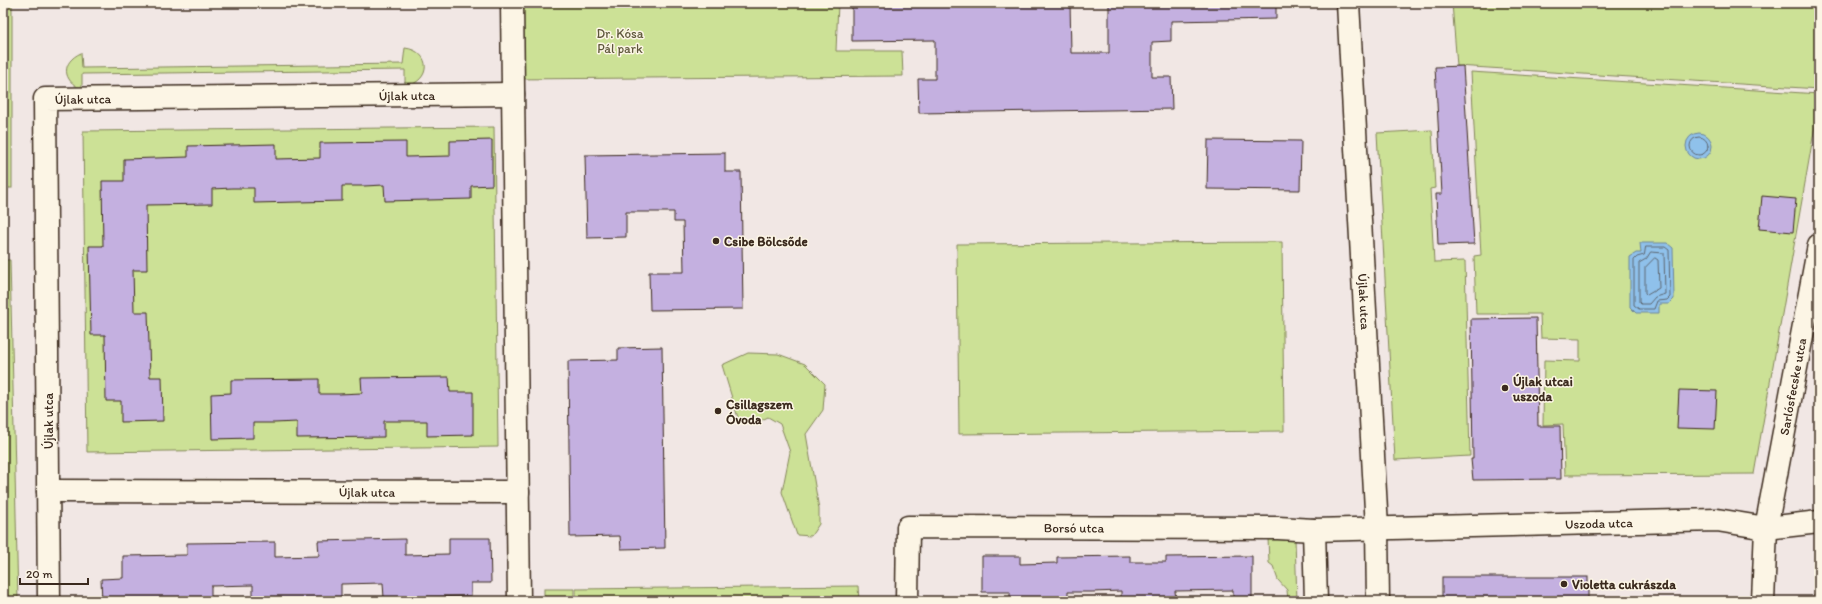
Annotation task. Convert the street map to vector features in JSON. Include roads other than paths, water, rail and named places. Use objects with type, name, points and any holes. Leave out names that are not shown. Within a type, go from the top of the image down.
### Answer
[{"type":"street","points":[[512,3],[519,601]]},
{"type":"street","name":"Újlak utca","points":[[1348,3],[1377,528],[1378,601]]},
{"type":"street","name":"Újlak utca","points":[[49,601],[45,99],[513,94]]},
{"type":"street","name":"Sarlósfecske utca","points":[[1763,601],[1766,528],[1819,245]]},
{"type":"street","name":"Újlak utca","points":[[48,491],[518,492]]},
{"type":"street","name":"Uszoda utca","points":[[1377,528],[1717,520],[1766,528],[1819,522]]},
{"type":"street","name":"Borsó utca","points":[[907,601],[908,527],[1278,528],[1314,530],[1377,528]]},
{"type":"street","points":[[1314,530],[1316,601]]},
{"type":"water","points":[[1699,133],[1708,137],[1712,146],[1708,155],[1699,159],[1690,155],[1686,146],[1690,137]]},
{"type":"water","points":[[1640,243],[1667,243],[1673,248],[1674,299],[1669,304],[1659,304],[1659,313],[1636,313],[1630,307],[1630,257],[1636,253],[1641,253]]},
{"type":"place","name":"Csibe Bölcsőde","points":[[716,241]]},
{"type":"place","name":"Újlak utcai uszoda","points":[[1505,388]]},
{"type":"place","name":"Csillagszem Óvoda","points":[[718,411]]},
{"type":"place","name":"Violetta cukrászda","points":[[1564,584]]},
{"type":"park label","name":"Dr. Kósa Pál park","points":[[620,40]]}]
